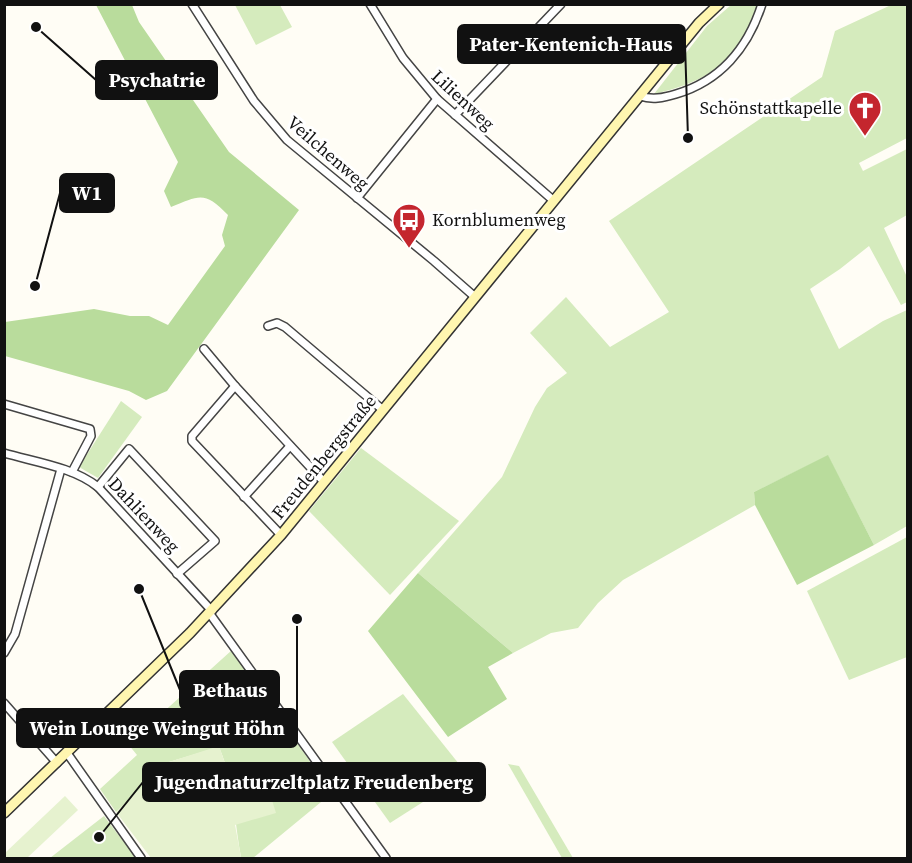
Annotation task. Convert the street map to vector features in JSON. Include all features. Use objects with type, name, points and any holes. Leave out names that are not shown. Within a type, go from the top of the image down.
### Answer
[{"type":"street","name":"Veilchenweg","points":[[192,4],[225,58],[270,122],[296,148],[475,297]]},
{"type":"street","name":"Lilienweg","points":[[370,4],[403,58],[438,99],[554,201]]},
{"type":"street","points":[[455,115],[561,4]]},
{"type":"street","name":"Freudenbergstraße","points":[[4,813],[211,612],[281,535],[699,23],[719,4]]},
{"type":"street","points":[[640,96],[649,99],[670,96],[714,77],[726,67],[740,49],[758,19],[762,4]]},
{"type":"street","points":[[357,198],[438,99]]},
{"type":"street","points":[[268,326],[277,323],[285,327],[383,410]]},
{"type":"street","points":[[204,349],[324,482]]},
{"type":"street","points":[[235,386],[192,438],[192,441],[281,535]]},
{"type":"street","points":[[4,404],[90,429],[91,436],[72,472]]},
{"type":"street","points":[[244,497],[290,446]]},
{"type":"street","points":[[98,487],[129,449],[215,541],[177,573]]},
{"type":"street","name":"Dahlienweg","points":[[4,453],[72,472],[83,476],[98,487],[211,612],[386,858]]},
{"type":"street","points":[[4,653],[15,634],[61,469]]},
{"type":"street","points":[[4,703],[57,763]]},
{"type":"street","points":[[67,753],[141,858]]},
{"type":"green space","points":[[96,5],[132,5],[139,22],[229,152],[299,210],[167,391],[146,400],[129,391],[5,356],[5,322],[94,309],[130,316],[149,316],[168,325],[225,246],[222,235],[228,215],[220,207],[208,199],[196,198],[171,207],[164,191],[178,162]]},
{"type":"green space","points":[[235,5],[280,5],[292,27],[256,45]]},
{"type":"green space","points":[[731,5],[759,5],[742,41],[732,54],[720,65],[692,82],[654,94],[707,26]]},
{"type":"green space","points":[[891,5],[907,5],[907,138],[859,163],[863,171],[907,149],[907,215],[884,228],[907,277],[907,302],[901,305],[869,246],[810,289],[839,349],[883,321],[907,310],[907,526],[874,545],[828,456],[754,492],[755,505],[623,580],[598,603],[578,628],[551,633],[513,653],[418,573],[502,477],[535,407],[547,388],[567,373],[530,333],[566,297],[610,347],[669,312],[609,221],[822,77],[835,31]]},
{"type":"green space","points":[[121,401],[142,417],[98,478],[79,467]]},
{"type":"green space","points":[[361,448],[459,521],[390,595],[309,511]]},
{"type":"green space","points":[[828,455],[874,545],[797,585],[755,505],[754,492]]},
{"type":"green space","points":[[907,537],[907,657],[849,680],[807,591]]},
{"type":"green space","points":[[418,573],[513,653],[488,667],[507,699],[448,737],[368,631]]},
{"type":"green space","points":[[232,650],[332,793],[253,858],[239,858],[241,857],[231,787],[219,747],[169,762],[116,812],[100,789],[137,755],[128,744]]},
{"type":"green space","points":[[403,694],[467,774],[390,823],[332,742]]},
{"type":"green space","points":[[219,746],[229,775],[261,765],[276,813],[235,825],[241,857],[239,858],[151,858],[116,812],[169,762]]},
{"type":"green space","points":[[508,764],[519,766],[573,858],[562,858]]},
{"type":"green space","points":[[65,796],[78,810],[27,858],[5,858],[5,853]]},
{"type":"green space","points":[[104,816],[136,858],[50,858]]},
{"type":"place","name":"Psychatrie","points":[[36,27]]},
{"type":"place","name":"Schönstattkapelle","points":[[865,137]]},
{"type":"place","name":"Pater-Kentenich-Haus","points":[[688,138]]},
{"type":"place","name":"Kornblumenweg","points":[[409,249]]},
{"type":"place","name":"W1","points":[[35,286]]},
{"type":"place","name":"Bethaus","points":[[139,589]]},
{"type":"place","name":"Wein Lounge Weingut Höhn","points":[[297,619]]},
{"type":"place","name":"Jugendnaturzeltplatz Freudenberg","points":[[99,837]]}]
